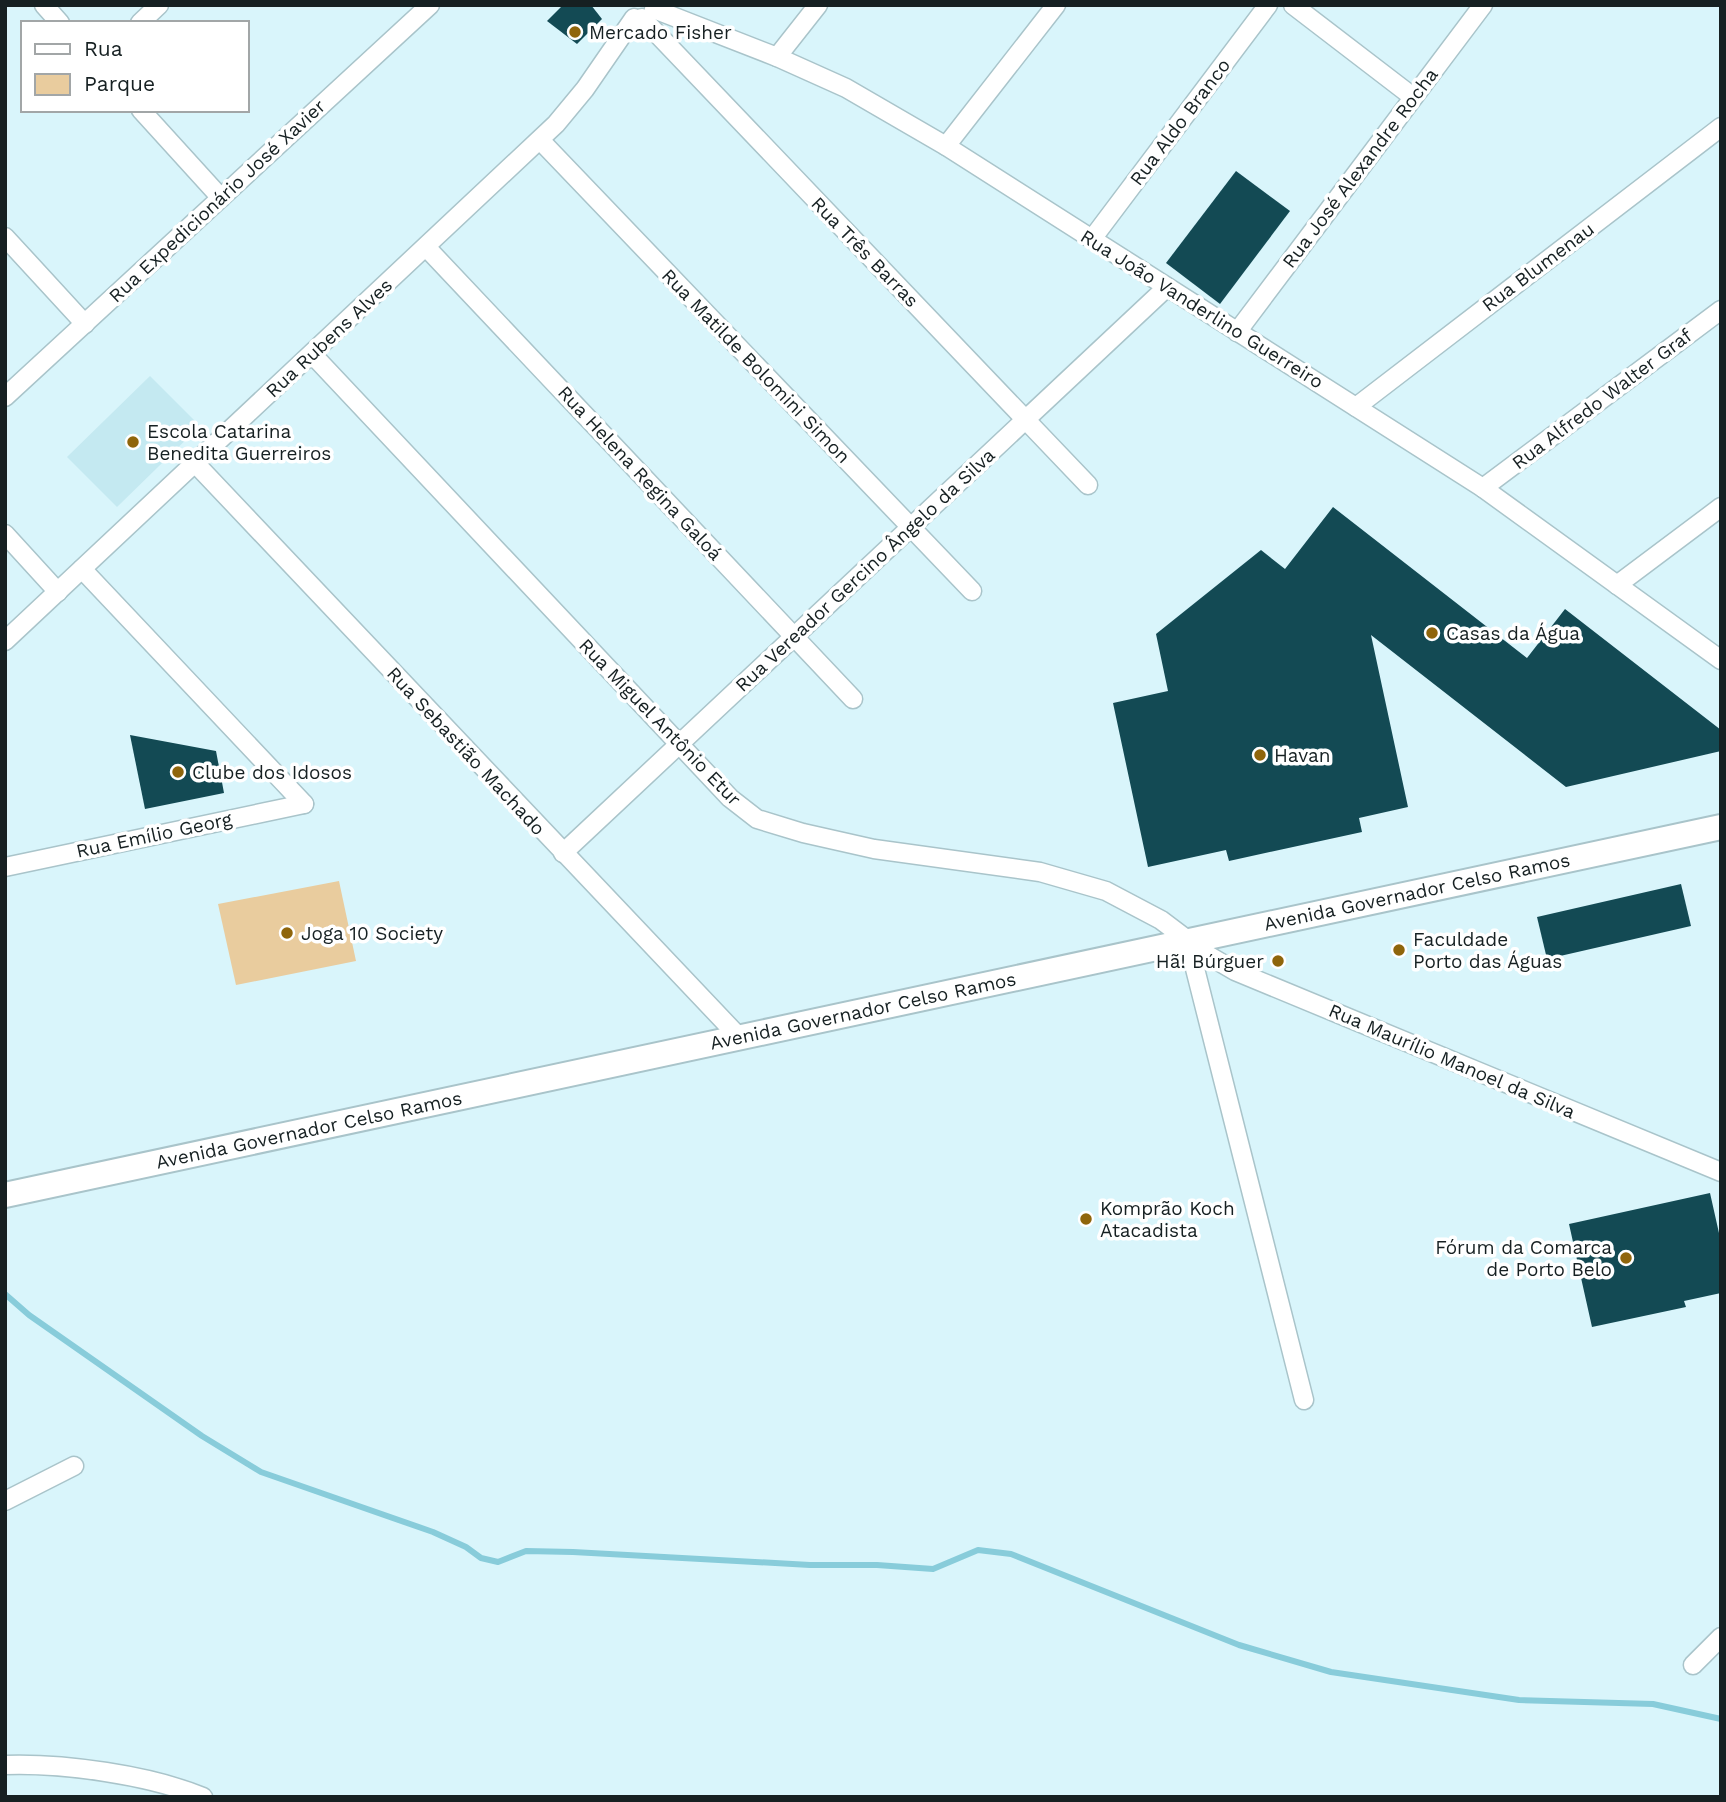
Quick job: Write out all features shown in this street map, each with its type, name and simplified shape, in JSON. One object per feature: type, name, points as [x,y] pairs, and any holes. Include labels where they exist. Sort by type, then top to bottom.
[{"type":"main road","name":"Avenida Governador Celso Ramos","points":[[5,1195],[1721,827]]},
{"type":"street","points":[[44,5],[58,21]]},
{"type":"street","points":[[142,21],[159,5]]},
{"type":"street","name":"Rua Expedicionário José Xavier","points":[[5,397],[430,5]]},
{"type":"street","points":[[777,57],[818,5]]},
{"type":"street","points":[[946,146],[1056,5]]},
{"type":"street","name":"Rua Aldo Branco","points":[[1092,239],[1268,5]]},
{"type":"street","points":[[1293,5],[1413,97]]},
{"type":"street","name":"Rua José Alexandre Rocha","points":[[1237,332],[1483,5]]},
{"type":"street","name":"Rua João Vanderlino Guerreiro","points":[[641,11],[777,57],[846,88],[946,146],[1483,488],[1721,660]]},
{"type":"street","name":"Rua Rubens Alves","points":[[5,641],[540,140],[570,109],[641,11]]},
{"type":"street","name":"Rua Três Barras","points":[[641,11],[1088,485]]},
{"type":"street","points":[[143,112],[221,198]]},
{"type":"street","name":"Rua Blumenau","points":[[1356,407],[1721,127]]},
{"type":"street","name":"Rua Matilde Bolomini Simon","points":[[540,140],[972,591]]},
{"type":"street","points":[[5,237],[85,324]]},
{"type":"street","name":"Rua Helena Regina Galoá","points":[[426,247],[853,699]]},
{"type":"street","name":"Rua Vereador Gercino Ângelo da Silva","points":[[563,853],[1167,287]]},
{"type":"street","name":"Rua Alfredo Walter Graf","points":[[1483,488],[1721,310]]},
{"type":"street","name":"Rua Miguel Antônio Etur","points":[[312,354],[742,809],[776,826],[874,849],[1006,866],[1074,880],[1137,905],[1188,941]]},
{"type":"street","name":"Rua Sebastião Machado","points":[[195,463],[739,1037]]},
{"type":"street","points":[[1617,585],[1721,507]]},
{"type":"street","points":[[5,534],[58,592]]},
{"type":"street","name":"Rua Emílio Georg","points":[[5,867],[304,804],[82,569]]},
{"type":"street","points":[[1188,941],[1304,1400]]},
{"type":"street","name":"Rua Maurílio Manoel da Silva","points":[[1188,941],[1235,971],[1721,1172]]},
{"type":"street","points":[[5,1501],[74,1466]]},
{"type":"street","points":[[1693,1665],[1721,1637]]},
{"type":"street","points":[[5,1765],[73,1768],[125,1776],[163,1784],[203,1797]]},
{"type":"shaded area","name":"Escola Catarina Benedita Guerreiros","points":[[150,376],[200,426],[117,507],[67,457]]},
{"type":"green space","name":"Joga 10 Society","points":[[339,881],[356,961],[236,985],[218,904]]},
{"type":"building","name":"Mercado Fisher","points":[[563,5],[591,5],[602,19],[577,44],[547,21]]},
{"type":"building","points":[[1236,171],[1290,211],[1220,304],[1166,263]]},
{"type":"building","points":[[1333,507],[1527,658],[1565,609],[1721,730],[1721,751],[1566,787],[1371,635],[1408,807],[1359,818],[1362,832],[1229,861],[1226,850],[1148,867],[1113,703],[1168,691],[1156,634],[1261,550],[1285,569]]},
{"type":"building","name":"Clube dos Idosos","points":[[130,735],[216,751],[224,793],[145,809]]},
{"type":"building","points":[[1681,884],[1691,926],[1547,959],[1537,917]]},
{"type":"building","name":"Fórum da Comarca de Porto Belo","points":[[1710,1193],[1721,1242],[1721,1293],[1684,1301],[1686,1307],[1592,1327],[1569,1224]]},
{"type":"waterway","points":[[5,1294],[29,1315],[202,1436],[261,1472],[433,1532],[466,1547],[481,1558],[498,1562],[526,1551],[573,1552],[933,1569],[978,1550],[1011,1554],[1239,1645],[1331,1672],[1519,1700],[1653,1704],[1721,1719]]},
{"type":"place","name":"Mercado Fisher","points":[[575,32]]},
{"type":"place","name":"Escola Catarina Benedita Guerreiros","points":[[133,442]]},
{"type":"place","name":"Casas da Água","points":[[1432,633]]},
{"type":"place","name":"Havan","points":[[1260,755]]},
{"type":"place","name":"Clube dos Idosos","points":[[178,772]]},
{"type":"place","name":"Joga 10 Society","points":[[287,933]]},
{"type":"place","name":"Faculdade Porto das Águas","points":[[1399,950]]},
{"type":"place","name":"Hã! Búrguer","points":[[1278,961]]},
{"type":"place","name":"Komprão Koch Atacadista","points":[[1086,1219]]},
{"type":"place","name":"Fórum da Comarca de Porto Belo","points":[[1626,1258]]}]
